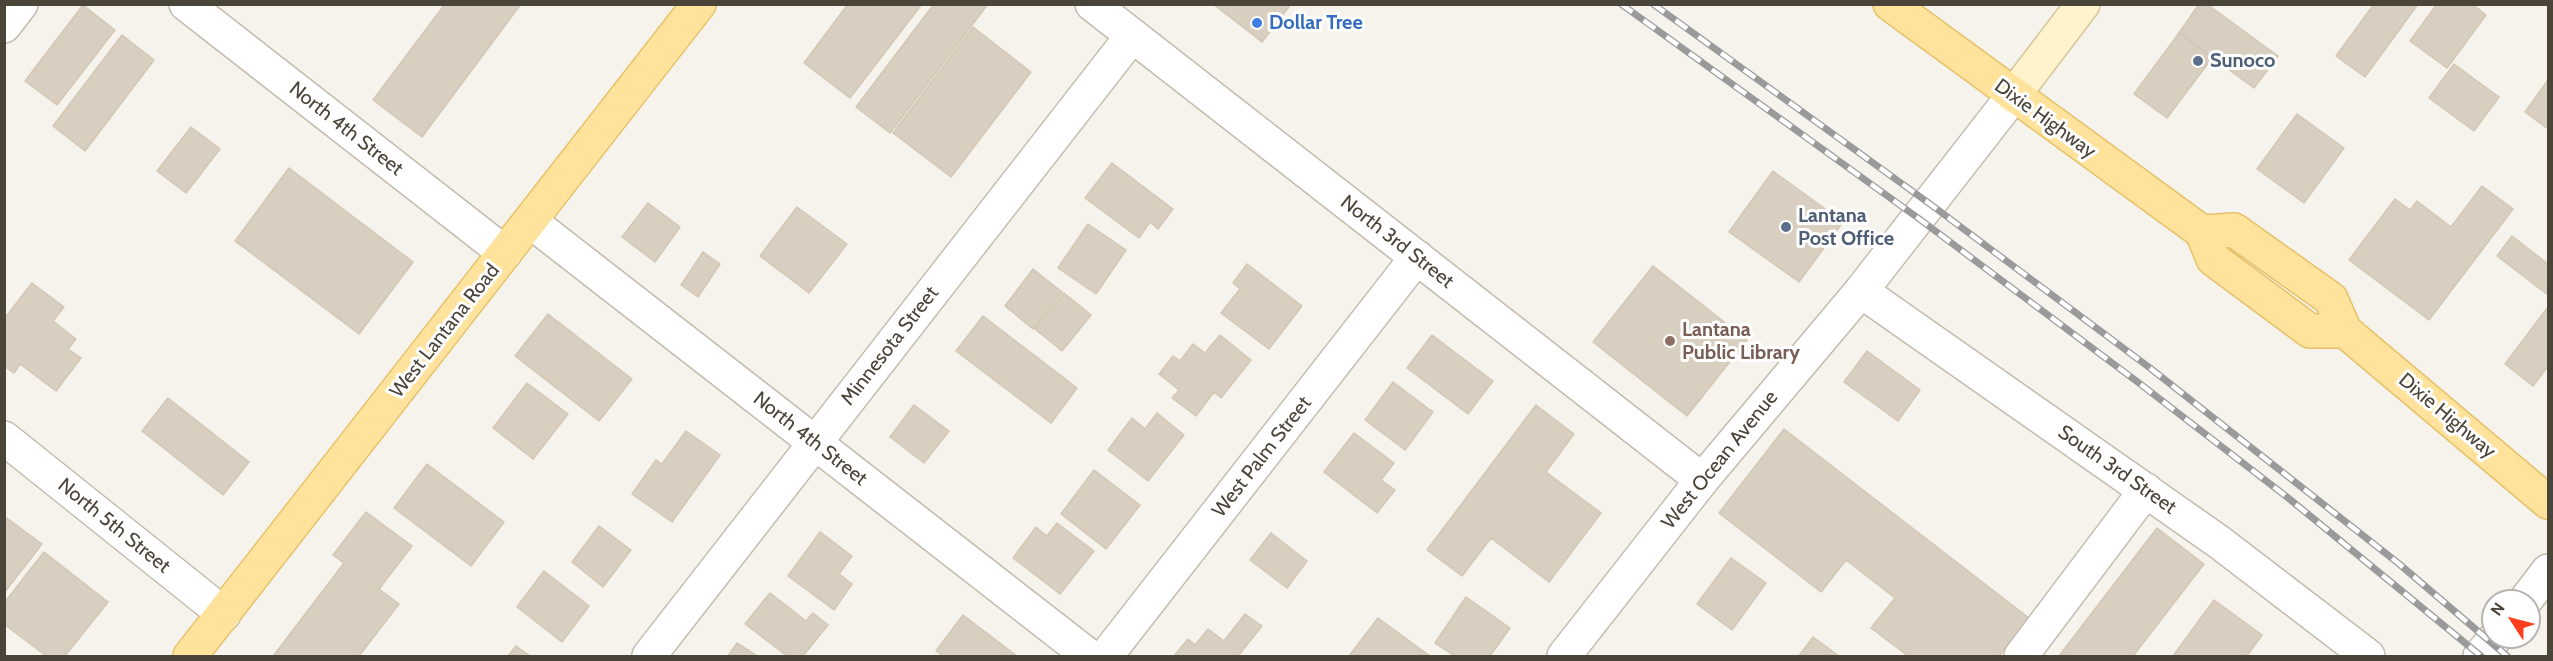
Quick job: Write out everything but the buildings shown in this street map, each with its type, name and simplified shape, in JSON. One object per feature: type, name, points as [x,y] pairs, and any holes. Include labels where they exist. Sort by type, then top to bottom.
[{"type":"main road","name":"West Lantana Road","points":[[190,657],[699,4]]},
{"type":"main road","name":"Dixie Highway","points":[[1890,4],[2202,232],[2213,259],[2310,331],[2345,331],[2548,502]]},
{"type":"main road","points":[[2013,96],[2083,4]]},
{"type":"street","points":[[4,26],[21,4]]},
{"type":"street","name":"North 4th Street","points":[[186,4],[506,253]]},
{"type":"street","name":"North 3rd Street","points":[[1092,4],[1702,480]]},
{"type":"street","name":"Minnesota Street","points":[[649,657],[1132,36]]},
{"type":"street","name":"West Ocean Avenue","points":[[1564,657],[1702,480],[1861,291],[2013,96]]},
{"type":"street","name":"North 4th Street","points":[[530,221],[1089,657]]},
{"type":"street","name":"West Palm Street","points":[[1106,657],[1417,257]]},
{"type":"street","name":"South 3rd Street","points":[[1861,291],[2219,542],[2368,657]]},
{"type":"street","name":"North 5th Street","points":[[4,438],[224,614]]},
{"type":"street","points":[[2021,657],[2146,490]]},
{"type":"street","points":[[2534,589],[2548,571]]},
{"type":"railway","points":[[1621,4],[1918,218],[2139,383],[2287,497],[2481,656]]},
{"type":"railway","points":[[1653,4],[1930,204],[2150,368],[2398,563],[2507,656]]},
{"type":"place","name":"Dollar Tree","points":[[1257,23]]},
{"type":"place","name":"Sunoco","points":[[2198,61]]},
{"type":"place","name":"Lantana Post Office","points":[[1786,227]]},
{"type":"place","name":"Lantana Public Library","points":[[1670,341]]}]
